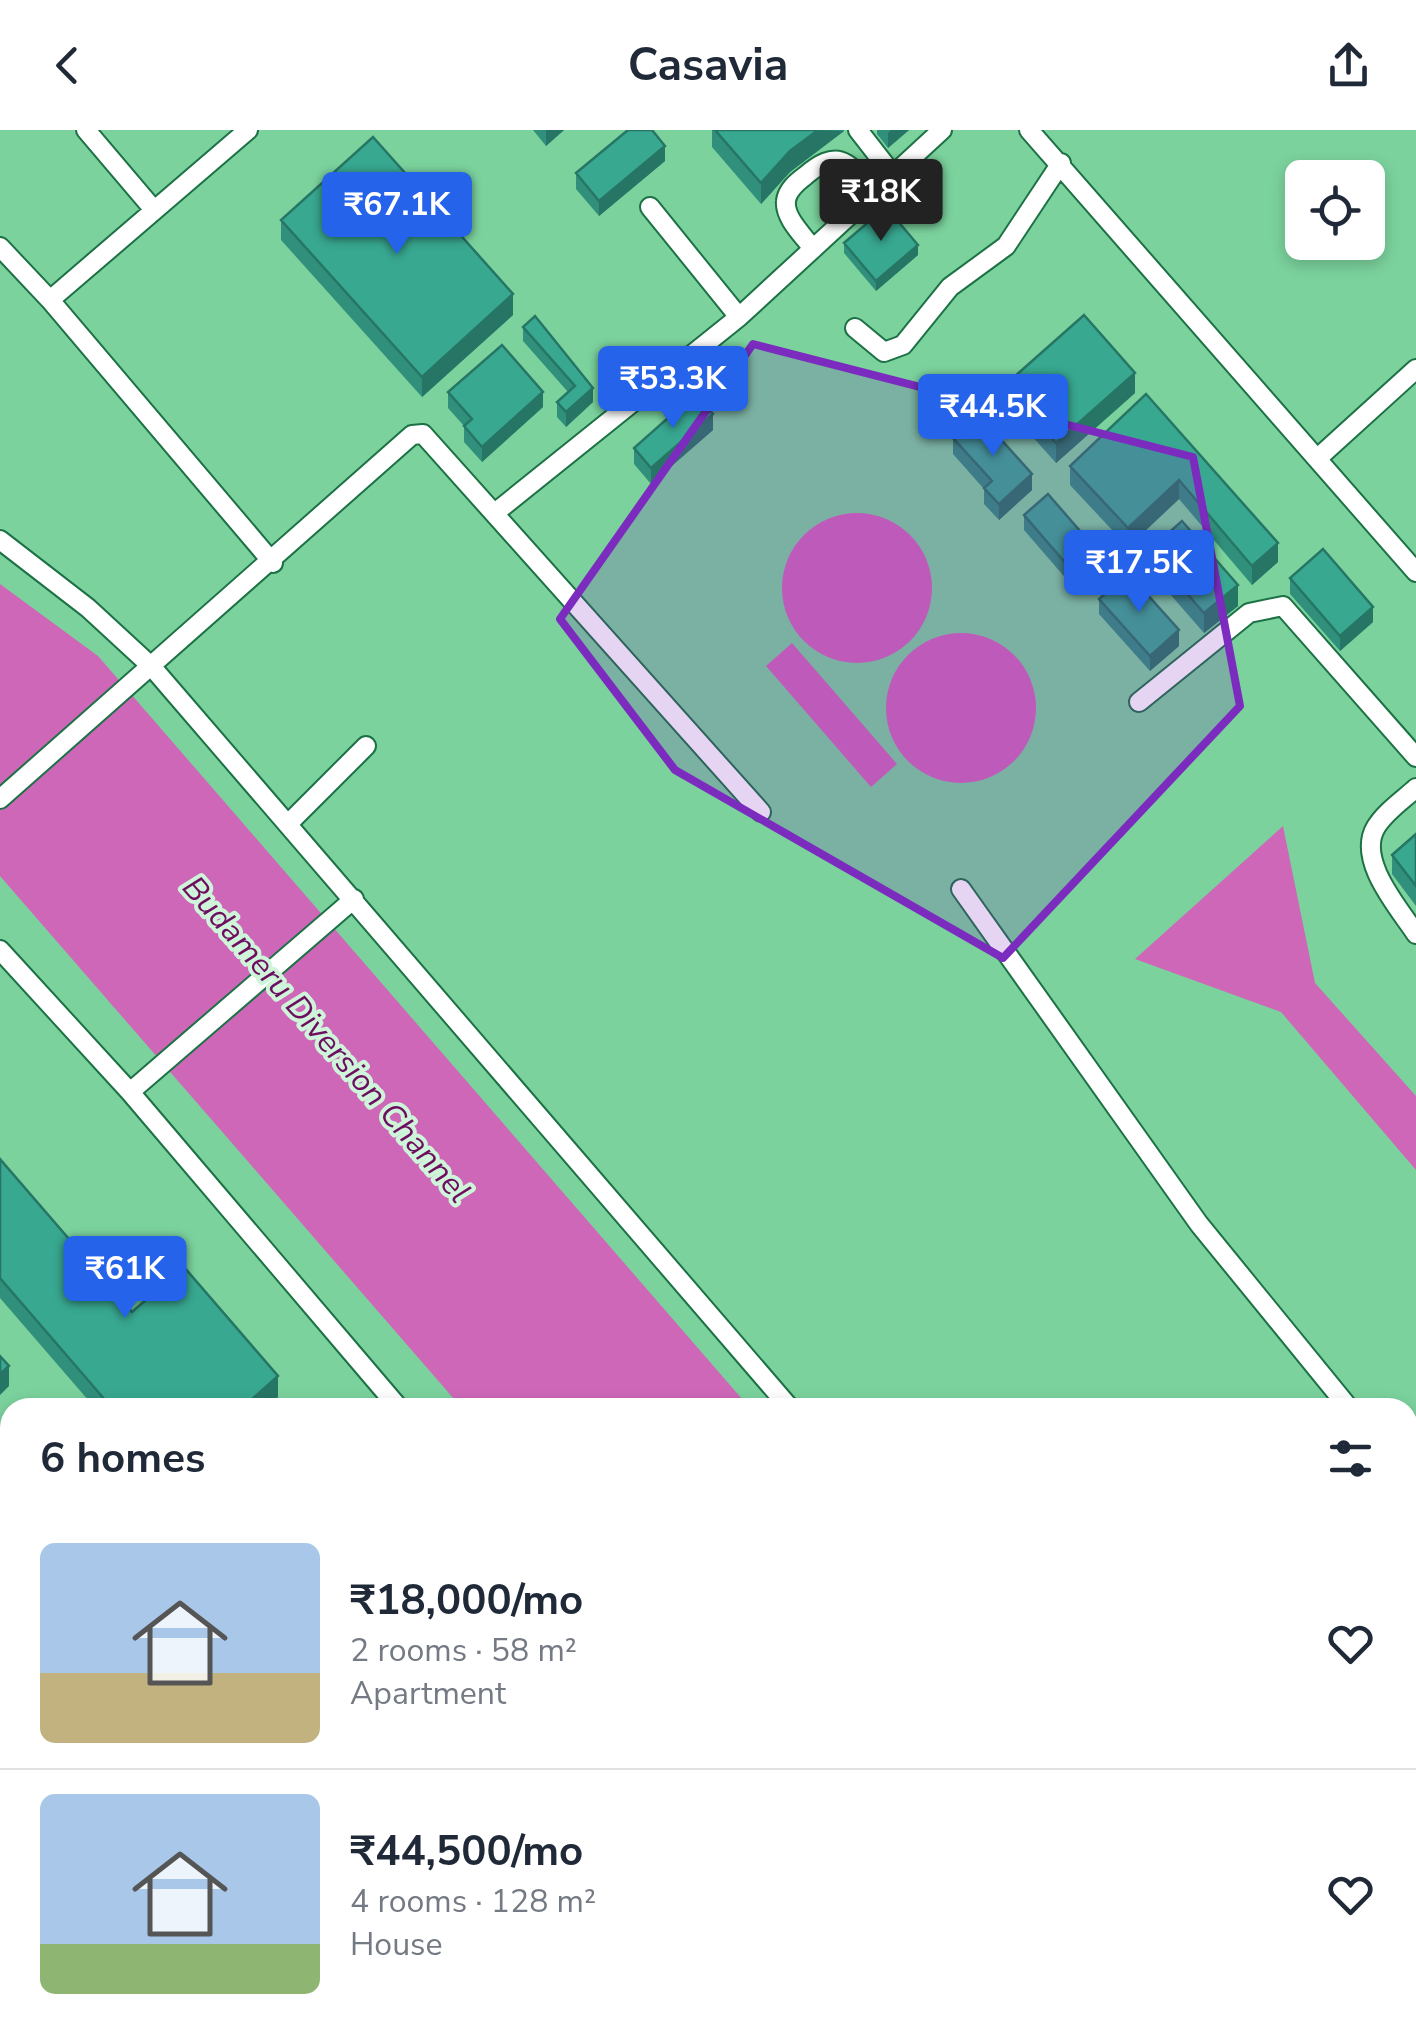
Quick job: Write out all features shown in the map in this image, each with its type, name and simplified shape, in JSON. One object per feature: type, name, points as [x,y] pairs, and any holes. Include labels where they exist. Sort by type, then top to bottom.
[{"type":"lane","points":[[86,130],[154,210]]},
{"type":"lane","points":[[50,300],[248,130]]},
{"type":"lane","points":[[858,130],[893,175]]},
{"type":"lane","points":[[496,512],[739,317],[942,130]]},
{"type":"lane","points":[[1029,130],[1416,572]]},
{"type":"lane","points":[[813,249],[789,216],[786,200],[792,187],[822,161],[838,160],[848,164],[874,193]]},
{"type":"lane","points":[[855,328],[884,352],[903,344],[950,287],[1006,246],[1060,163]]},
{"type":"lane","points":[[650,207],[739,317]]},
{"type":"lane","points":[[0,248],[50,300],[272,563]]},
{"type":"lane","points":[[1318,457],[1416,369]]},
{"type":"lane","points":[[0,800],[412,435],[432,439],[761,812]]},
{"type":"lane","points":[[0,540],[88,608],[152,667],[288,824],[348,904],[781,1398]]},
{"type":"lane","points":[[1138,702],[1248,613],[1283,606],[1416,758]]},
{"type":"lane","points":[[288,824],[366,746]]},
{"type":"lane","points":[[1416,788],[1376,827],[1373,851],[1381,878],[1416,934]]},
{"type":"lane","points":[[960,889],[1199,1224],[1340,1398]]},
{"type":"lane","points":[[130,1092],[348,904]]},
{"type":"lane","points":[[0,950],[130,1092],[390,1398]]},
{"type":"highlighted area","points":[[753,344],[1193,457],[1240,706],[1003,958],[675,770],[560,619]]},
{"type":"shaded area","points":[[0,130],[1416,130],[1416,1398],[0,1398]]},
{"type":"water","points":[[857,513],[886,519],[910,535],[926,559],[932,588],[926,617],[910,641],[886,657],[857,663],[828,657],[804,641],[788,617],[782,588],[788,559],[804,535],[828,519]]},
{"type":"water","name":"Budameru Diversion Channel","points":[[0,584],[98,656],[741,1398],[453,1398],[0,876]]},
{"type":"water","points":[[961,633],[990,639],[1014,655],[1030,679],[1036,708],[1030,737],[1014,761],[990,777],[961,783],[932,777],[908,761],[892,737],[886,708],[892,679],[908,655],[932,639]]},
{"type":"water","points":[[792,643],[897,764],[871,787],[766,666]]},
{"type":"water","points":[[1283,826],[1315,983],[1416,1096],[1416,1170],[1281,1012],[1135,959]]},
{"type":"building","points":[[628,130],[652,130],[665,146],[599,201],[576,173]]},
{"type":"building","points":[[715,130],[818,130],[790,151],[761,183]]},
{"type":"building","points":[[373,137],[513,294],[422,377],[281,220]]},
{"type":"building","points":[[886,207],[918,245],[876,281],[844,243]]},
{"type":"building","points":[[1084,315],[1135,373],[1056,443],[1005,385]]},
{"type":"building","points":[[535,316],[593,388],[566,412],[557,402],[575,386],[523,327]]},
{"type":"building","points":[[502,345],[543,392],[482,447],[464,426],[472,419],[448,392]]},
{"type":"building","points":[[695,394],[713,414],[651,468],[634,448]]},
{"type":"building","points":[[1146,394],[1278,543],[1252,566],[1179,480],[1128,528],[1070,466]]},
{"type":"building","points":[[979,415],[1032,474],[999,504],[984,488],[992,481],[953,438]]},
{"type":"building","points":[[1048,494],[1099,553],[1075,574],[1024,515]]},
{"type":"building","points":[[1182,521],[1238,585],[1204,613],[1149,550]]},
{"type":"building","points":[[1323,549],[1373,607],[1340,636],[1290,578]]},
{"type":"building","points":[[1128,573],[1179,630],[1150,656],[1099,599]]},
{"type":"building","points":[[1416,834],[1416,886],[1392,855]]},
{"type":"building","points":[[0,1159],[132,1312],[184,1267],[278,1376],[253,1398],[103,1398],[0,1278]]},
{"type":"building","points":[[0,1356],[9,1366],[0,1374]]}]
